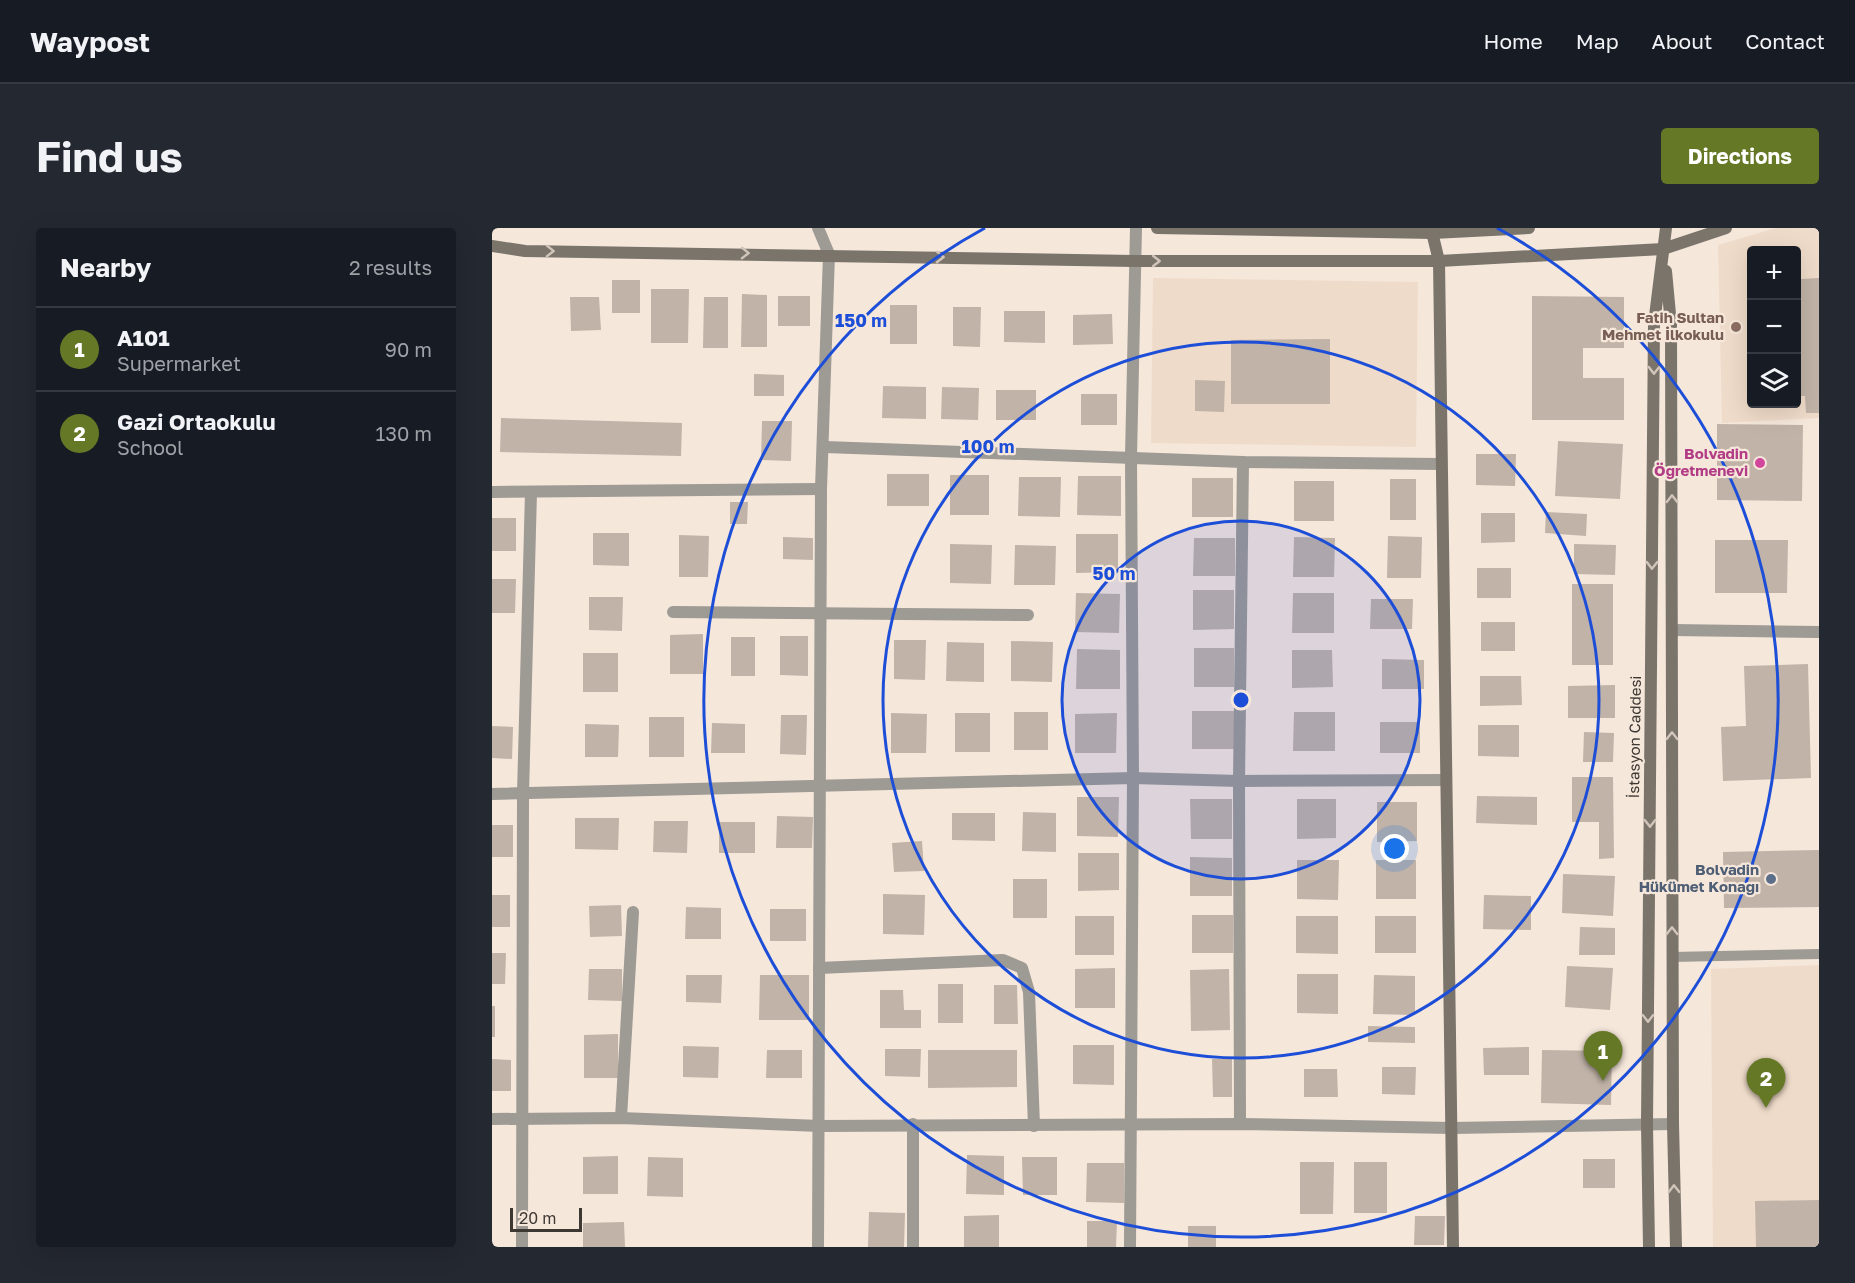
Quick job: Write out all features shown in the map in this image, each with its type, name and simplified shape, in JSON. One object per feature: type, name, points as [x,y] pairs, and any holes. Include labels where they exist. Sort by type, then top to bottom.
[{"type":"main road","points":[[1157,228],[1432,230],[1529,228]]},
{"type":"main road","name":"İstasyon Caddesi","points":[[1649,1247],[1647,1124],[1654,324],[1666,228]]},
{"type":"main road","points":[[492,246],[525,251],[829,254],[1134,261],[1439,261],[1663,249],[1726,228]]},
{"type":"main road","points":[[1432,230],[1439,261],[1453,1247]]},
{"type":"main road","points":[[1663,249],[1671,325],[1672,957],[1676,1247]]},
{"type":"street","points":[[818,228],[829,254],[825,447],[821,489],[818,1247]]},
{"type":"street","points":[[1130,1247],[1133,778],[1131,457],[1136,228]]},
{"type":"street","points":[[825,447],[1243,462],[1441,464]]},
{"type":"street","points":[[1240,1124],[1239,781],[1243,462]]},
{"type":"street","points":[[492,492],[821,489]]},
{"type":"street","points":[[522,1247],[523,794],[531,492]]},
{"type":"street","points":[[673,612],[1028,615]]},
{"type":"street","points":[[1672,630],[1819,632]]},
{"type":"street","points":[[492,794],[1133,778],[1239,781],[1446,780]]},
{"type":"street","points":[[621,1118],[633,912]]},
{"type":"street","points":[[819,968],[1003,960],[1022,968],[1029,992],[1034,1125]]},
{"type":"street","points":[[492,1119],[621,1118],[820,1126],[1240,1124],[1452,1128],[1673,1124]]},
{"type":"street","points":[[913,1124],[913,1247]]},
{"type":"lane","points":[[1672,957],[1819,954]]},
{"type":"shaded area","name":"Fatih Sultan Mehmet İlkokulu","points":[[1776,228],[1819,228],[1819,418],[1722,423],[1718,245]]},
{"type":"shaded area","points":[[1153,278],[1418,282],[1416,447],[1151,443]]},
{"type":"shaded area","points":[[1819,965],[1819,1247],[1713,1247],[1711,969]]},
{"type":"building","points":[[1819,278],[1819,413],[1806,413],[1805,396],[1801,396],[1801,279]]},
{"type":"building","points":[[612,280],[640,280],[640,313],[612,313]]},
{"type":"building","points":[[651,289],[689,289],[688,343],[651,343]]},
{"type":"building","points":[[742,294],[767,295],[767,347],[741,347]]},
{"type":"building","points":[[778,296],[810,296],[810,326],[778,326]]},
{"type":"building","points":[[1532,296],[1624,297],[1624,348],[1583,348],[1583,378],[1624,378],[1624,420],[1532,420]]},
{"type":"building","points":[[570,297],[599,297],[601,330],[571,331]]},
{"type":"building","points":[[704,297],[728,297],[728,348],[703,348]]},
{"type":"building","points":[[890,305],[917,305],[917,344],[890,344]]},
{"type":"building","points":[[953,307],[981,307],[980,347],[953,346]]},
{"type":"building","points":[[1004,311],[1045,311],[1045,343],[1004,342]]},
{"type":"building","points":[[1112,314],[1113,344],[1073,345],[1073,315]]},
{"type":"building","points":[[1330,339],[1330,404],[1231,404],[1231,340]]},
{"type":"building","points":[[754,374],[784,375],[784,396],[754,396]]},
{"type":"building","points":[[1195,380],[1225,381],[1224,412],[1195,411]]},
{"type":"building","points":[[883,386],[926,387],[926,419],[882,418]]},
{"type":"building","points":[[942,387],[979,388],[978,420],[941,419]]},
{"type":"building","points":[[996,390],[1036,390],[1036,420],[996,420]]},
{"type":"building","points":[[1081,394],[1117,394],[1117,425],[1081,425]]},
{"type":"building","points":[[501,418],[682,423],[681,456],[500,452]]},
{"type":"building","points":[[762,421],[792,421],[791,461],[761,460]]},
{"type":"building","name":"Bolvadin Öğretmenevi","points":[[1717,424],[1803,425],[1802,501],[1717,500]]},
{"type":"building","points":[[1558,441],[1623,444],[1620,499],[1555,496]]},
{"type":"building","points":[[1476,454],[1516,454],[1515,486],[1476,485]]},
{"type":"building","points":[[887,474],[929,474],[929,506],[887,506]]},
{"type":"building","points":[[950,475],[989,475],[989,515],[950,515]]},
{"type":"building","points":[[1078,476],[1121,476],[1121,516],[1077,515]]},
{"type":"building","points":[[1019,477],[1061,477],[1060,517],[1018,516]]},
{"type":"building","points":[[1192,478],[1233,478],[1233,517],[1192,517]]},
{"type":"building","points":[[1390,479],[1416,479],[1416,520],[1390,520]]},
{"type":"building","points":[[1294,481],[1334,481],[1334,521],[1294,521]]},
{"type":"building","points":[[730,502],[748,502],[747,524],[730,524]]},
{"type":"building","points":[[1546,512],[1587,514],[1586,536],[1545,533]]},
{"type":"building","points":[[1481,513],[1515,513],[1515,542],[1481,543]]},
{"type":"building","points":[[492,518],[516,518],[516,551],[492,551]]},
{"type":"building","points":[[593,533],[629,533],[629,566],[593,565]]},
{"type":"building","points":[[1076,534],[1118,534],[1118,572],[1076,573]]},
{"type":"building","points":[[679,535],[709,536],[708,577],[679,577]]},
{"type":"building","points":[[1388,536],[1422,537],[1421,578],[1387,578]]},
{"type":"building","points":[[783,537],[813,538],[813,560],[783,559]]},
{"type":"building","points":[[1294,537],[1335,538],[1334,577],[1293,577]]},
{"type":"building","points":[[1194,538],[1235,538],[1235,576],[1193,576]]},
{"type":"building","points":[[1715,540],[1788,540],[1787,593],[1715,593]]},
{"type":"building","points":[[950,544],[992,545],[991,584],[950,583]]},
{"type":"building","points":[[1574,544],[1616,545],[1615,575],[1574,574]]},
{"type":"building","points":[[1015,545],[1056,546],[1055,585],[1014,585]]},
{"type":"building","points":[[1477,568],[1511,568],[1511,598],[1477,598]]},
{"type":"building","points":[[492,579],[516,579],[515,613],[492,613]]},
{"type":"building","points":[[1572,584],[1613,584],[1613,665],[1572,665]]},
{"type":"building","points":[[1193,590],[1234,590],[1234,629],[1193,630]]},
{"type":"building","points":[[1076,593],[1120,594],[1119,633],[1075,632]]},
{"type":"building","points":[[1293,593],[1334,593],[1334,633],[1292,633]]},
{"type":"building","points":[[589,597],[623,597],[622,631],[589,630]]},
{"type":"building","points":[[1371,599],[1413,599],[1412,629],[1370,629]]},
{"type":"building","points":[[1481,622],[1515,622],[1515,651],[1481,651]]},
{"type":"building","points":[[703,634],[703,674],[670,674],[670,635]]},
{"type":"building","points":[[780,636],[808,636],[808,676],[780,675]]},
{"type":"building","points":[[731,637],[755,637],[755,676],[731,676]]},
{"type":"building","points":[[894,640],[926,640],[925,680],[894,679]]},
{"type":"building","points":[[1011,641],[1053,642],[1052,682],[1011,681]]},
{"type":"building","points":[[947,642],[984,643],[984,682],[946,681]]},
{"type":"building","points":[[1194,648],[1234,648],[1234,687],[1194,687]]},
{"type":"building","points":[[1077,649],[1120,650],[1120,689],[1076,689]]},
{"type":"building","points":[[1292,650],[1332,650],[1333,687],[1292,688]]},
{"type":"building","points":[[583,653],[618,653],[618,692],[583,692]]},
{"type":"building","points":[[1382,659],[1424,660],[1424,689],[1382,689]]},
{"type":"building","points":[[1808,664],[1811,778],[1723,781],[1721,727],[1746,726],[1744,666]]},
{"type":"building","points":[[1480,676],[1521,676],[1522,705],[1480,706]]},
{"type":"building","points":[[1615,685],[1615,718],[1568,718],[1568,686]]},
{"type":"building","points":[[1192,711],[1234,711],[1234,749],[1192,749]]},
{"type":"building","points":[[1014,712],[1048,712],[1048,750],[1014,750]]},
{"type":"building","points":[[1294,712],[1335,712],[1335,751],[1293,751]]},
{"type":"building","points":[[891,713],[927,714],[926,753],[891,753]]},
{"type":"building","points":[[955,713],[990,713],[990,752],[955,752]]},
{"type":"building","points":[[1117,713],[1116,753],[1075,753],[1075,714]]},
{"type":"building","points":[[781,715],[807,715],[806,755],[780,754]]},
{"type":"building","points":[[649,717],[684,717],[684,757],[649,757]]},
{"type":"building","points":[[1380,722],[1420,722],[1420,753],[1380,753]]},
{"type":"building","points":[[712,723],[745,724],[745,753],[711,753]]},
{"type":"building","points":[[585,724],[619,725],[618,757],[585,757]]},
{"type":"building","points":[[1478,725],[1519,725],[1519,757],[1478,756]]},
{"type":"building","points":[[492,726],[513,727],[512,759],[492,758]]},
{"type":"building","points":[[1584,732],[1614,733],[1613,762],[1583,762]]},
{"type":"building","points":[[1572,777],[1613,777],[1614,858],[1599,859],[1599,822],[1572,822]]},
{"type":"building","points":[[1477,796],[1537,797],[1537,825],[1476,823]]},
{"type":"building","points":[[1077,797],[1119,797],[1118,837],[1077,836]]},
{"type":"building","points":[[1190,799],[1232,799],[1232,839],[1191,839]]},
{"type":"building","points":[[1297,799],[1336,799],[1336,838],[1297,839]]},
{"type":"building","points":[[1377,802],[1417,802],[1417,841],[1377,842]]},
{"type":"building","points":[[1023,812],[1056,813],[1056,852],[1022,851]]},
{"type":"building","points":[[952,813],[995,813],[995,841],[952,840]]},
{"type":"building","points":[[777,816],[813,817],[812,848],[776,848]]},
{"type":"building","points":[[575,818],[619,818],[618,850],[575,849]]},
{"type":"building","points":[[654,821],[688,821],[687,853],[653,852]]},
{"type":"building","points":[[719,822],[755,822],[755,853],[719,853]]},
{"type":"building","points":[[492,825],[513,825],[513,857],[492,857]]},
{"type":"building","points":[[922,841],[924,871],[894,872],[892,843]]},
{"type":"building","name":"Bolvadin Hükümet Konağı","points":[[1819,850],[1819,907],[1724,908],[1723,852]]},
{"type":"building","points":[[1078,853],[1119,853],[1119,890],[1078,891]]},
{"type":"building","points":[[1190,857],[1232,858],[1232,896],[1190,896]]},
{"type":"building","points":[[1297,860],[1339,860],[1338,900],[1297,899]]},
{"type":"building","points":[[1376,860],[1416,860],[1416,899],[1376,899]]},
{"type":"building","points":[[1563,874],[1615,876],[1613,916],[1562,913]]},
{"type":"building","points":[[1013,879],[1047,879],[1047,918],[1013,918]]},
{"type":"building","points":[[883,894],[925,895],[924,935],[883,934]]},
{"type":"building","points":[[492,895],[510,895],[510,927],[492,927]]},
{"type":"building","points":[[1484,895],[1531,896],[1531,930],[1483,929]]},
{"type":"building","points":[[621,905],[622,936],[590,937],[589,906]]},
{"type":"building","points":[[686,907],[721,908],[721,939],[685,939]]},
{"type":"building","points":[[770,909],[806,909],[806,941],[770,941]]},
{"type":"building","points":[[1192,915],[1233,915],[1233,953],[1192,953]]},
{"type":"building","points":[[1075,916],[1114,916],[1114,955],[1075,955]]},
{"type":"building","points":[[1296,916],[1338,916],[1338,954],[1296,953]]},
{"type":"building","points":[[1375,916],[1416,916],[1416,953],[1375,953]]},
{"type":"building","points":[[1580,927],[1615,928],[1615,955],[1579,955]]},
{"type":"building","points":[[492,953],[506,953],[505,984],[492,984]]},
{"type":"building","points":[[1567,966],[1613,968],[1610,1010],[1565,1007]]},
{"type":"building","points":[[1115,968],[1115,1008],[1075,1008],[1075,969]]},
{"type":"building","points":[[589,969],[622,969],[622,1001],[588,1000]]},
{"type":"building","points":[[1229,969],[1230,1030],[1191,1031],[1190,970]]},
{"type":"building","points":[[1297,974],[1338,974],[1338,1014],[1297,1013]]},
{"type":"building","points":[[686,975],[722,975],[721,1003],[686,1002]]},
{"type":"building","points":[[760,975],[809,975],[809,1020],[759,1020]]},
{"type":"building","points":[[1374,975],[1415,976],[1415,1015],[1373,1014]]},
{"type":"building","points":[[938,984],[963,984],[963,1023],[938,1023]]},
{"type":"building","points":[[994,985],[1017,985],[1018,1024],[994,1024]]},
{"type":"building","points":[[880,990],[903,990],[904,1010],[921,1010],[921,1028],[880,1028]]},
{"type":"building","points":[[492,1006],[495,1006],[495,1037],[492,1037]]},
{"type":"building","points":[[1368,1026],[1415,1027],[1415,1043],[1368,1042]]},
{"type":"building","points":[[618,1034],[618,1078],[584,1078],[584,1035]]},
{"type":"building","points":[[1073,1045],[1114,1045],[1114,1085],[1073,1084]]},
{"type":"building","points":[[683,1046],[719,1047],[718,1078],[683,1077]]},
{"type":"building","points":[[1529,1047],[1529,1075],[1484,1075],[1483,1048]]},
{"type":"building","points":[[885,1049],[921,1049],[920,1077],[885,1076]]},
{"type":"building","points":[[767,1050],[802,1050],[802,1078],[766,1078]]},
{"type":"building","points":[[928,1050],[1017,1050],[1017,1087],[928,1088]]},
{"type":"building","points":[[1542,1050],[1612,1051],[1611,1105],[1541,1103]]},
{"type":"building","points":[[492,1059],[511,1060],[511,1091],[492,1091]]},
{"type":"building","points":[[1212,1059],[1232,1059],[1232,1097],[1213,1097]]},
{"type":"building","points":[[1382,1067],[1416,1067],[1415,1095],[1382,1094]]},
{"type":"building","points":[[1304,1069],[1337,1069],[1338,1097],[1304,1097]]},
{"type":"building","points":[[967,1155],[1004,1156],[1004,1195],[966,1194]]},
{"type":"building","points":[[618,1156],[618,1194],[583,1194],[583,1157]]},
{"type":"building","points":[[648,1157],[683,1158],[683,1197],[647,1196]]},
{"type":"building","points":[[1022,1157],[1057,1157],[1057,1195],[1023,1195]]},
{"type":"building","points":[[1583,1159],[1615,1159],[1615,1188],[1583,1188]]},
{"type":"building","points":[[1300,1162],[1334,1162],[1333,1214],[1300,1214]]},
{"type":"building","points":[[1354,1162],[1387,1162],[1387,1213],[1354,1213]]},
{"type":"building","points":[[1087,1163],[1124,1163],[1124,1203],[1086,1202]]},
{"type":"building","points":[[1819,1200],[1819,1247],[1756,1247],[1755,1201]]},
{"type":"building","points":[[869,1212],[905,1213],[904,1247],[868,1247]]},
{"type":"building","points":[[999,1215],[999,1247],[964,1247],[964,1216]]},
{"type":"building","points":[[1415,1216],[1445,1216],[1444,1245],[1414,1245]]},
{"type":"building","points":[[1087,1221],[1117,1221],[1116,1247],[1087,1247]]},
{"type":"building","points":[[624,1222],[625,1247],[583,1247],[583,1223]]},
{"type":"building","points":[[1188,1226],[1216,1226],[1216,1247],[1188,1247]]},
{"type":"place","name":"Fatih Sultan Mehmet İlkokulu","points":[[1736,327]]},
{"type":"place","name":"Bolvadin Öğretmenevi","points":[[1760,463]]},
{"type":"place","name":"Bolvadin Hükümet Konağı","points":[[1771,879]]},
{"type":"place","name":"A101","points":[[1603,1081]]},
{"type":"place","name":"Gazi Ortaokulu","points":[[1766,1108]]}]
